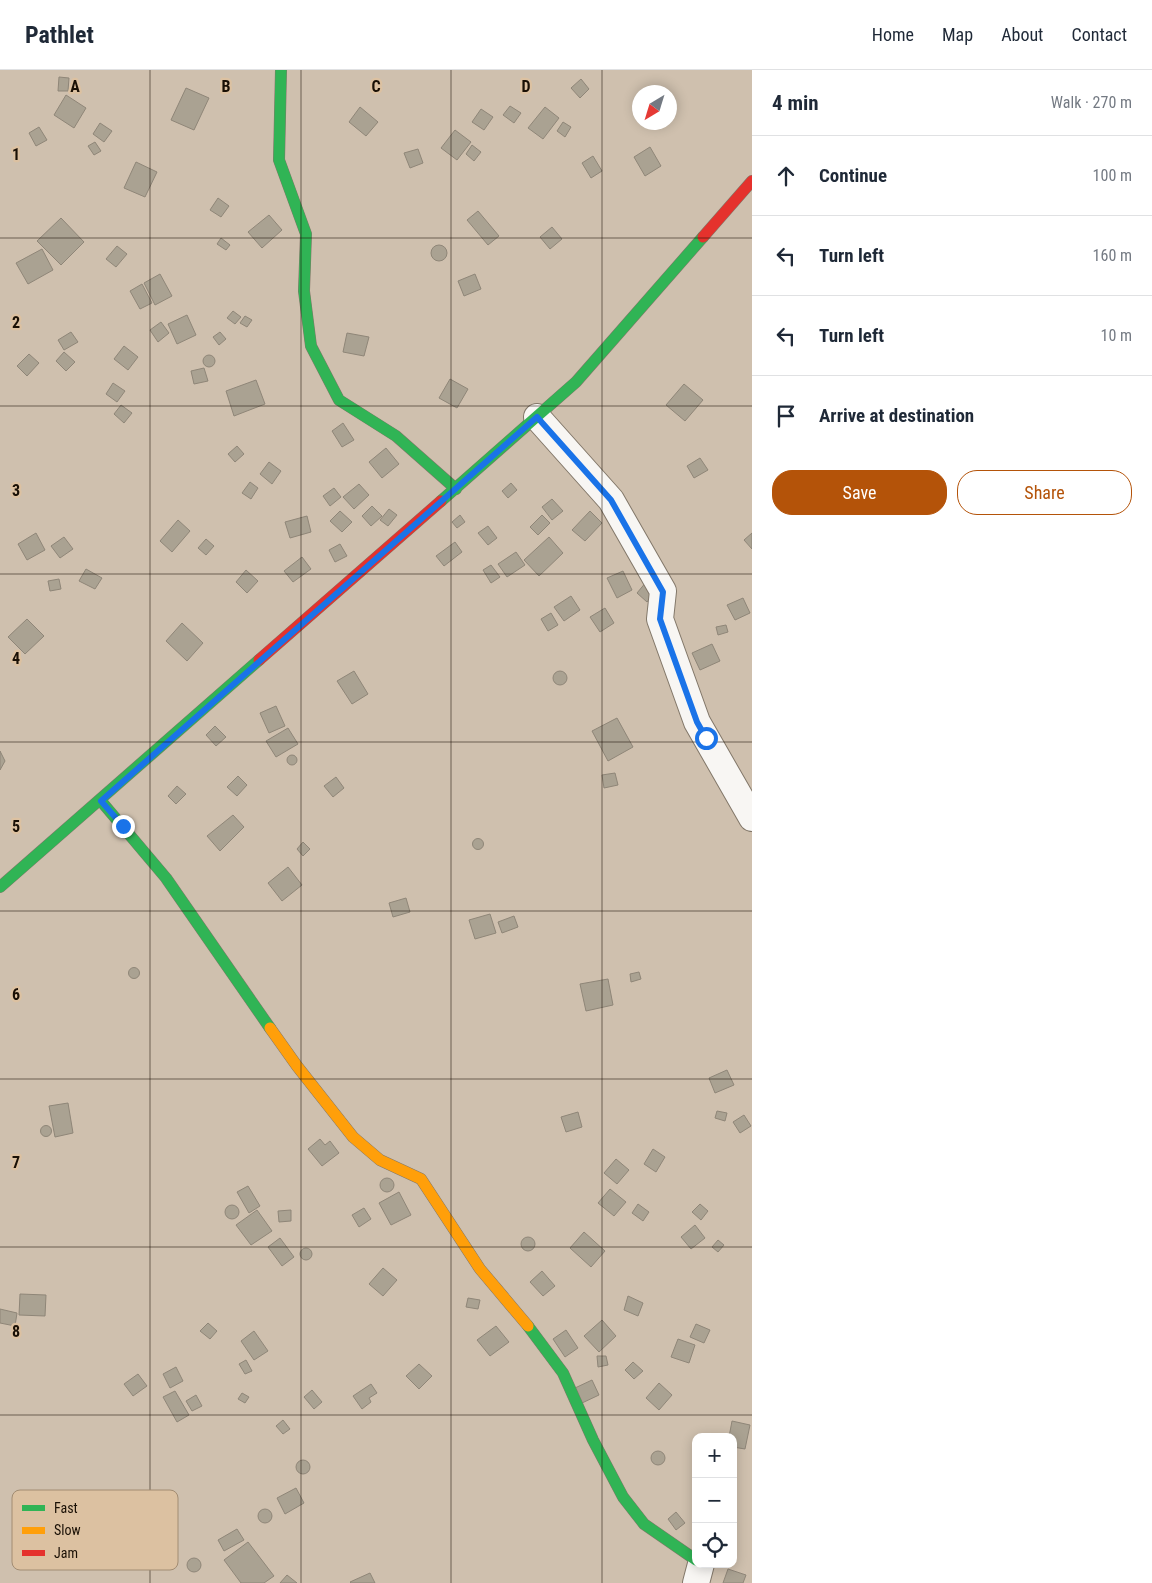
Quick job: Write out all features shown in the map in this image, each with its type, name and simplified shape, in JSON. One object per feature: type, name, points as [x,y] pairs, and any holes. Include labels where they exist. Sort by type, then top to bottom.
[{"type":"street","points":[[281,70],[279,160],[306,234],[304,291],[311,346],[339,400],[396,436],[456,489]]},
{"type":"street","points":[[0,887],[101,801],[576,382],[752,181]]},
{"type":"street","points":[[537,417],[611,500],[663,592],[660,619],[697,722],[752,818]]},
{"type":"street","points":[[101,801],[166,878],[297,1066],[353,1137],[380,1160],[421,1179],[480,1269],[506,1298],[563,1373],[592,1440],[623,1497],[644,1524],[692,1557]]},
{"type":"street","points":[[696,1583],[700,1568]]},
{"type":"building","points":[[59,77],[69,78],[68,91],[58,91]]},
{"type":"building","points":[[581,79],[589,89],[580,98],[571,88]]},
{"type":"building","points":[[186,88],[209,98],[194,130],[171,120]]},
{"type":"building","points":[[66,95],[86,108],[74,128],[54,115]]},
{"type":"building","points":[[510,106],[521,113],[514,123],[503,115]]},
{"type":"building","points":[[360,107],[378,122],[366,136],[349,122]]},
{"type":"building","points":[[545,107],[559,118],[543,139],[528,128]]},
{"type":"building","points":[[481,109],[493,117],[484,130],[472,122]]},
{"type":"building","points":[[563,122],[571,127],[565,137],[557,131]]},
{"type":"building","points":[[100,123],[112,131],[104,142],[93,134]]},
{"type":"building","points":[[39,127],[47,140],[36,146],[29,133]]},
{"type":"building","points":[[455,130],[471,142],[457,160],[441,148]]},
{"type":"building","points":[[95,142],[101,151],[94,155],[88,146]]},
{"type":"building","points":[[472,145],[481,152],[474,161],[466,154]]},
{"type":"building","points":[[650,147],[661,166],[645,176],[634,157]]},
{"type":"building","points":[[418,149],[423,163],[410,168],[404,153]]},
{"type":"building","points":[[593,156],[602,171],[591,178],[582,163]]},
{"type":"building","points":[[136,162],[157,172],[145,197],[124,188]]},
{"type":"building","points":[[218,198],[229,206],[221,217],[210,210]]},
{"type":"building","points":[[478,211],[499,236],[488,245],[467,220]]},
{"type":"building","points":[[269,215],[282,230],[262,248],[248,232]]},
{"type":"building","points":[[61,218],[84,242],[61,265],[37,241]]},
{"type":"building","points":[[552,227],[562,239],[550,249],[540,237]]},
{"type":"building","points":[[221,238],[230,245],[226,250],[217,244]]},
{"type":"building","points":[[439,245],[445,247],[447,253],[445,259],[439,261],[433,259],[431,253],[433,247]]},
{"type":"building","points":[[117,246],[127,254],[116,267],[106,259]]},
{"type":"building","points":[[42,249],[53,270],[28,284],[16,263]]},
{"type":"building","points":[[160,274],[172,296],[155,305],[144,283]]},
{"type":"building","points":[[475,274],[481,289],[464,296],[458,281]]},
{"type":"building","points":[[142,284],[152,303],[140,309],[130,291]]},
{"type":"building","points":[[233,311],[241,317],[235,324],[227,318]]},
{"type":"building","points":[[187,315],[196,335],[177,344],[168,324]]},
{"type":"building","points":[[245,316],[252,320],[247,327],[240,323]]},
{"type":"building","points":[[161,322],[169,333],[158,342],[150,330]]},
{"type":"building","points":[[71,332],[78,342],[64,350],[58,340]]},
{"type":"building","points":[[220,332],[226,339],[219,345],[213,337]]},
{"type":"building","points":[[347,333],[369,337],[364,356],[343,352]]},
{"type":"building","points":[[124,346],[138,357],[128,370],[114,359]]},
{"type":"building","points":[[64,352],[75,362],[66,371],[56,361]]},
{"type":"building","points":[[29,354],[39,363],[27,376],[17,366]]},
{"type":"building","points":[[209,355],[215,361],[209,367],[203,361]]},
{"type":"building","points":[[204,368],[208,381],[194,384],[191,371]]},
{"type":"building","points":[[450,379],[468,389],[457,408],[439,398]]},
{"type":"building","points":[[256,380],[265,404],[234,416],[226,391]]},
{"type":"building","points":[[113,383],[125,391],[117,402],[106,394]]},
{"type":"building","points":[[684,384],[703,400],[685,421],[666,405]]},
{"type":"building","points":[[121,405],[132,413],[124,423],[114,414]]},
{"type":"building","points":[[343,423],[354,440],[342,447],[332,431]]},
{"type":"building","points":[[237,446],[244,454],[235,462],[228,454]]},
{"type":"building","points":[[386,448],[399,464],[382,478],[369,462]]},
{"type":"building","points":[[700,458],[708,470],[694,478],[687,466]]},
{"type":"building","points":[[269,462],[281,471],[272,484],[260,474]]},
{"type":"building","points":[[250,482],[258,488],[251,499],[242,493]]},
{"type":"building","points":[[511,483],[517,490],[508,498],[502,491]]},
{"type":"building","points":[[359,484],[369,495],[354,509],[343,497]]},
{"type":"building","points":[[334,488],[341,497],[330,506],[323,496]]},
{"type":"building","points":[[552,499],[563,511],[552,520],[542,507]]},
{"type":"building","points":[[372,506],[382,516],[371,526],[362,516]]},
{"type":"building","points":[[389,509],[397,515],[388,526],[380,520]]},
{"type":"building","points":[[340,511],[352,522],[342,532],[330,521]]},
{"type":"building","points":[[590,511],[602,523],[585,541],[572,530]]},
{"type":"building","points":[[460,515],[465,522],[457,528],[452,522]]},
{"type":"building","points":[[542,515],[550,523],[538,535],[530,527]]},
{"type":"building","points":[[307,516],[311,532],[290,538],[285,522]]},
{"type":"building","points":[[178,520],[190,531],[172,552],[160,541]]},
{"type":"building","points":[[488,526],[497,538],[488,545],[478,533]]},
{"type":"building","points":[[36,533],[45,550],[27,560],[18,544]]},
{"type":"building","points":[[752,533],[752,549],[744,540]]},
{"type":"building","points":[[64,537],[73,549],[60,558],[51,546]]},
{"type":"building","points":[[549,537],[563,553],[539,576],[524,560]]},
{"type":"building","points":[[206,539],[214,546],[206,555],[198,548]]},
{"type":"building","points":[[455,542],[462,552],[444,566],[436,556]]},
{"type":"building","points":[[340,544],[347,556],[335,562],[329,550]]},
{"type":"building","points":[[516,552],[525,565],[507,577],[498,564]]},
{"type":"building","points":[[302,557],[311,569],[293,582],[284,571]]},
{"type":"building","points":[[491,565],[500,577],[491,583],[483,570]]},
{"type":"building","points":[[86,569],[102,578],[95,589],[79,581]]},
{"type":"building","points":[[246,570],[258,581],[247,593],[236,582]]},
{"type":"building","points":[[623,571],[632,590],[617,598],[607,578]]},
{"type":"building","points":[[59,579],[61,589],[50,591],[48,581]]},
{"type":"building","points":[[647,581],[657,590],[647,602],[637,593]]},
{"type":"building","points":[[571,596],[580,610],[564,621],[554,607]]},
{"type":"building","points":[[743,598],[750,613],[735,620],[727,605]]},
{"type":"building","points":[[605,608],[614,623],[600,632],[590,617]]},
{"type":"building","points":[[551,613],[558,625],[548,631],[541,619]]},
{"type":"building","points":[[27,619],[44,636],[25,654],[8,637]]},
{"type":"building","points":[[182,623],[203,643],[187,661],[166,641]]},
{"type":"building","points":[[726,625],[728,632],[718,635],[716,627]]},
{"type":"building","points":[[712,644],[720,661],[700,670],[692,653]]},
{"type":"building","points":[[354,671],[368,694],[352,704],[337,681]]},
{"type":"building","points":[[560,671],[565,673],[567,678],[565,683],[560,685],[555,683],[553,678],[555,673]]},
{"type":"building","points":[[276,706],[285,726],[269,733],[260,713]]},
{"type":"building","points":[[617,718],[633,747],[608,761],[592,731]]},
{"type":"building","points":[[215,726],[226,737],[216,746],[206,735]]},
{"type":"building","points":[[288,728],[298,744],[276,757],[266,741]]},
{"type":"building","points":[[0,751],[5,761],[0,770]]},
{"type":"building","points":[[290,755],[294,755],[297,760],[296,764],[290,765],[287,762],[287,758]]},
{"type":"building","points":[[615,773],[618,785],[604,788],[602,775]]},
{"type":"building","points":[[238,776],[247,785],[237,796],[227,787]]},
{"type":"building","points":[[336,777],[344,788],[333,797],[324,786]]},
{"type":"building","points":[[177,786],[186,794],[176,804],[168,796]]},
{"type":"building","points":[[233,815],[244,827],[220,851],[207,836]]},
{"type":"building","points":[[476,839],[480,839],[483,844],[482,848],[476,849],[473,846],[473,842]]},
{"type":"building","points":[[303,842],[310,849],[303,856],[297,849]]},
{"type":"building","points":[[288,867],[302,885],[282,901],[268,883]]},
{"type":"building","points":[[406,898],[410,912],[393,917],[389,903]]},
{"type":"building","points":[[490,914],[496,933],[475,939],[469,920]]},
{"type":"building","points":[[514,916],[518,927],[502,933],[498,922]]},
{"type":"building","points":[[132,968],[136,968],[139,973],[138,977],[132,978],[129,975],[129,971]]},
{"type":"building","points":[[639,972],[641,979],[631,982],[630,974]]},
{"type":"building","points":[[608,979],[613,1005],[586,1011],[580,984]]},
{"type":"building","points":[[727,1070],[734,1085],[715,1093],[709,1078]]},
{"type":"building","points":[[68,1103],[73,1133],[55,1137],[49,1106]]},
{"type":"building","points":[[717,1111],[727,1113],[725,1121],[715,1118]]},
{"type":"building","points":[[578,1112],[582,1127],[566,1132],[561,1117]]},
{"type":"building","points":[[744,1115],[751,1126],[740,1133],[733,1122]]},
{"type":"building","points":[[46,1125],[52,1131],[46,1137],[40,1131]]},
{"type":"building","points":[[320,1139],[325,1145],[330,1141],[339,1153],[322,1166],[308,1149]]},
{"type":"building","points":[[653,1149],[665,1157],[656,1172],[644,1164]]},
{"type":"building","points":[[616,1159],[629,1170],[617,1184],[604,1173]]},
{"type":"building","points":[[387,1178],[392,1180],[394,1185],[392,1190],[387,1192],[382,1190],[380,1185],[382,1180]]},
{"type":"building","points":[[248,1186],[260,1206],[249,1213],[237,1192]]},
{"type":"building","points":[[610,1189],[626,1202],[614,1216],[598,1203]]},
{"type":"building","points":[[399,1192],[411,1215],[391,1225],[379,1203]]},
{"type":"building","points":[[638,1204],[649,1212],[643,1221],[632,1213]]},
{"type":"building","points":[[700,1204],[708,1211],[701,1220],[692,1212]]},
{"type":"building","points":[[232,1205],[237,1207],[239,1212],[237,1217],[232,1219],[227,1217],[225,1212],[227,1207]]},
{"type":"building","points":[[364,1208],[371,1219],[359,1227],[352,1215]]},
{"type":"building","points":[[257,1210],[272,1231],[251,1245],[236,1225]]},
{"type":"building","points":[[291,1210],[291,1221],[279,1222],[278,1211]]},
{"type":"building","points":[[695,1225],[705,1238],[691,1249],[681,1237]]},
{"type":"building","points":[[584,1232],[605,1251],[591,1267],[570,1248]]},
{"type":"building","points":[[528,1237],[533,1239],[535,1244],[533,1249],[528,1251],[523,1249],[521,1244],[523,1239]]},
{"type":"building","points":[[280,1238],[294,1257],[282,1266],[268,1247]]},
{"type":"building","points":[[718,1240],[724,1245],[718,1252],[712,1247]]},
{"type":"building","points":[[304,1248],[308,1248],[312,1254],[308,1260],[304,1260],[300,1256],[300,1252]]},
{"type":"building","points":[[383,1268],[397,1280],[383,1296],[369,1284]]},
{"type":"building","points":[[542,1271],[555,1286],[543,1296],[530,1282]]},
{"type":"building","points":[[20,1294],[46,1295],[45,1316],[19,1315]]},
{"type":"building","points":[[628,1296],[643,1303],[638,1316],[624,1310]]},
{"type":"building","points":[[468,1298],[480,1300],[478,1309],[466,1307]]},
{"type":"building","points":[[0,1309],[17,1313],[15,1326],[0,1323]]},
{"type":"building","points":[[602,1320],[616,1336],[599,1352],[584,1336]]},
{"type":"building","points":[[208,1323],[217,1331],[210,1339],[200,1331]]},
{"type":"building","points":[[696,1324],[710,1330],[704,1343],[690,1337]]},
{"type":"building","points":[[496,1326],[509,1342],[490,1356],[477,1340]]},
{"type":"building","points":[[566,1330],[578,1348],[565,1357],[553,1339]]},
{"type":"building","points":[[254,1331],[268,1351],[254,1360],[241,1341]]},
{"type":"building","points":[[678,1339],[695,1345],[689,1363],[671,1357]]},
{"type":"building","points":[[597,1356],[606,1356],[608,1365],[598,1367]]},
{"type":"building","points":[[246,1360],[252,1371],[245,1374],[239,1364]]},
{"type":"building","points":[[633,1362],[643,1371],[634,1379],[625,1370]]},
{"type":"building","points":[[419,1364],[432,1376],[419,1389],[406,1376]]},
{"type":"building","points":[[176,1367],[183,1381],[170,1388],[163,1374]]},
{"type":"building","points":[[138,1374],[147,1386],[133,1396],[124,1384]]},
{"type":"building","points":[[592,1380],[599,1395],[582,1403],[575,1388]]},
{"type":"building","points":[[659,1383],[672,1395],[659,1410],[646,1398]]},
{"type":"building","points":[[371,1384],[377,1393],[369,1398],[371,1402],[362,1409],[353,1396]]},
{"type":"building","points":[[312,1390],[322,1402],[314,1409],[304,1397]]},
{"type":"building","points":[[175,1391],[189,1415],[177,1422],[163,1397]]},
{"type":"building","points":[[242,1393],[249,1397],[245,1403],[238,1399]]},
{"type":"building","points":[[196,1395],[202,1406],[192,1411],[186,1401]]},
{"type":"building","points":[[283,1420],[290,1429],[283,1434],[276,1426]]},
{"type":"building","points":[[732,1421],[750,1425],[745,1449],[737,1448],[737,1433],[730,1433]]},
{"type":"building","points":[[658,1451],[663,1453],[665,1458],[663,1463],[658,1465],[653,1463],[651,1458],[653,1453]]},
{"type":"building","points":[[300,1460],[306,1460],[310,1467],[306,1474],[300,1474],[296,1470],[296,1464]]},
{"type":"building","points":[[296,1488],[304,1503],[285,1514],[277,1498]]},
{"type":"building","points":[[265,1509],[270,1511],[272,1516],[270,1521],[265,1523],[260,1521],[258,1516],[260,1511]]},
{"type":"building","points":[[676,1512],[685,1523],[676,1530],[668,1519]]},
{"type":"building","points":[[237,1529],[244,1540],[224,1551],[218,1540]]},
{"type":"building","points":[[248,1542],[274,1576],[264,1583],[241,1583],[224,1560]]},
{"type":"building","points":[[191,1558],[197,1558],[201,1565],[197,1572],[191,1572],[187,1568],[187,1562]]},
{"type":"building","points":[[728,1569],[746,1575],[743,1583],[723,1583]]},
{"type":"building","points":[[370,1573],[375,1583],[350,1582]]},
{"type":"building","points":[[287,1575],[297,1583],[280,1583]]},
{"type":"traffic: fast","points":[[281,70],[279,160],[306,234],[304,291],[311,346],[339,400],[396,436],[456,489]]},
{"type":"traffic: fast","points":[[441,501],[576,382],[703,237]]},
{"type":"traffic: fast","points":[[0,887],[259,660]]},
{"type":"traffic: fast","points":[[101,801],[166,878],[270,1028]]},
{"type":"traffic: fast","points":[[528,1326],[563,1373],[593,1440],[623,1497],[644,1524],[692,1557]]},
{"type":"traffic: slow","points":[[270,1028],[297,1066],[353,1137],[380,1160],[421,1179],[480,1269],[528,1326]]},
{"type":"traffic: jam","points":[[703,237],[752,181]]},
{"type":"traffic: jam","points":[[259,660],[441,501]]},
{"type":"route","points":[[123,826],[101,801],[537,417],[611,500],[637,550],[663,592],[660,619],[697,722],[706,738]]}]
